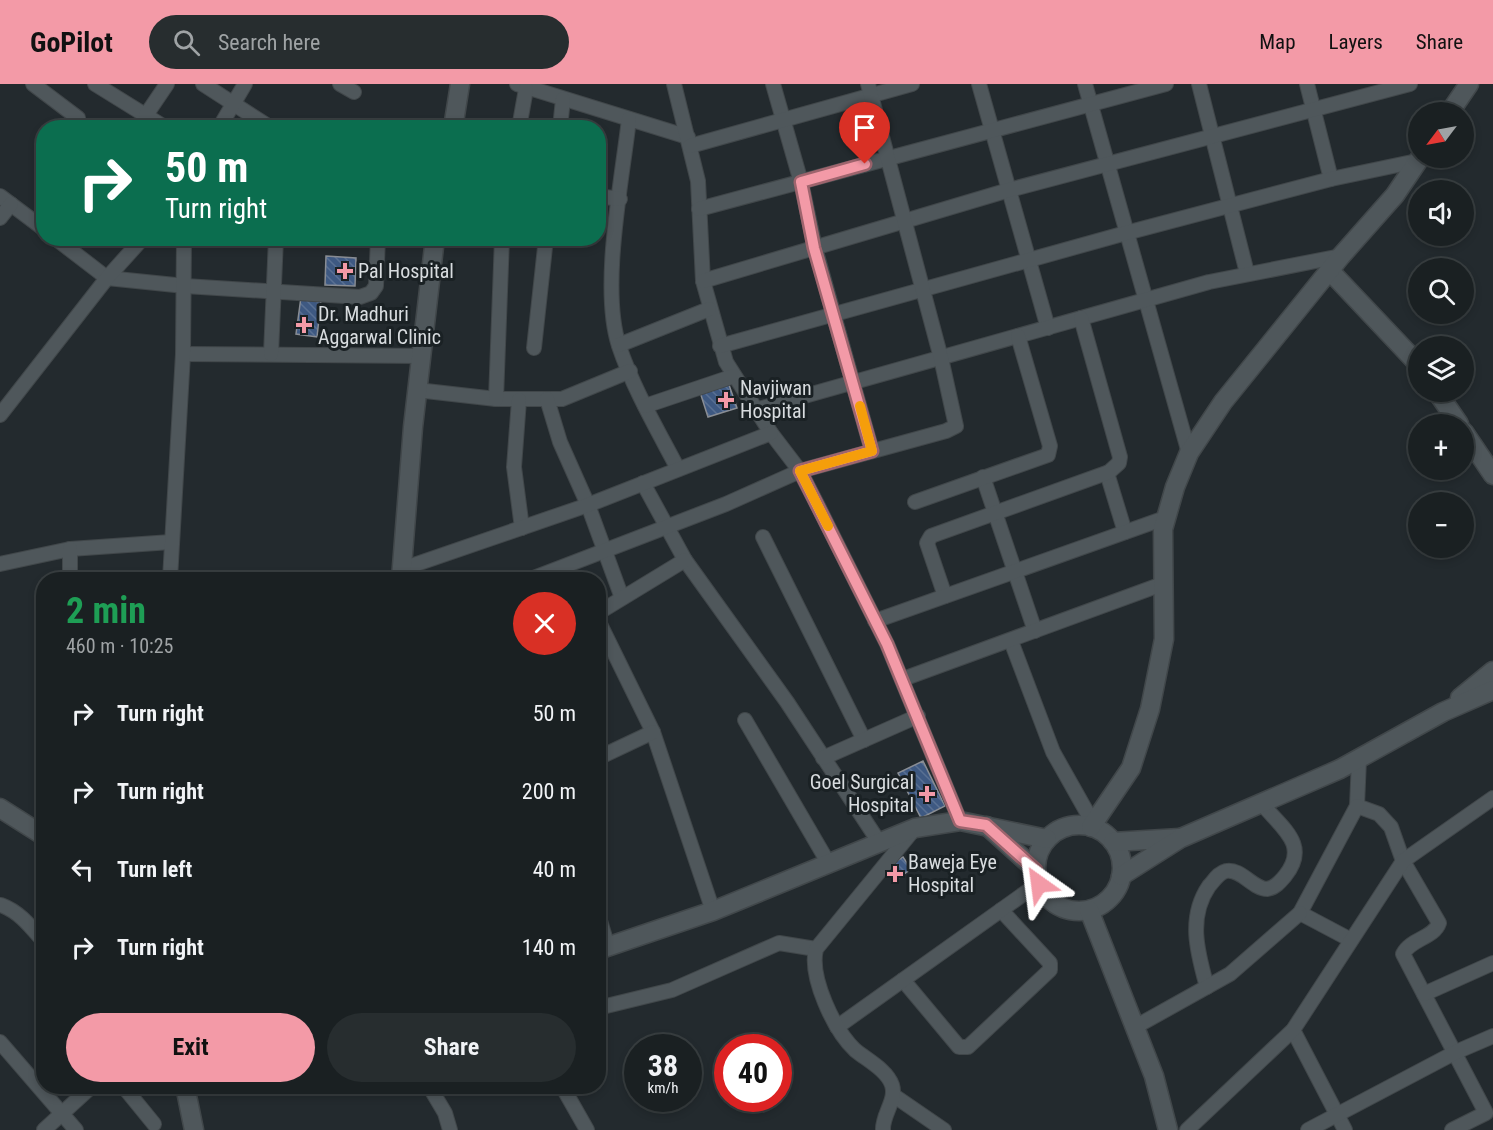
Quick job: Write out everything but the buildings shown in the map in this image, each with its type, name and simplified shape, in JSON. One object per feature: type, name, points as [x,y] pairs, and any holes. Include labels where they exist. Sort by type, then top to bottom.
[{"type":"street","points":[[33,84],[78,118]]},
{"type":"street","points":[[95,84],[154,120]]},
{"type":"street","points":[[146,115],[167,84]]},
{"type":"street","points":[[203,84],[258,120]]},
{"type":"street","points":[[224,120],[245,84]]},
{"type":"street","points":[[339,84],[354,92]]},
{"type":"street","points":[[454,120],[460,84]]},
{"type":"street","points":[[674,84],[698,182],[703,281],[720,346],[734,376],[755,410],[800,471],[903,679],[960,821]]},
{"type":"street","points":[[773,84],[801,182],[814,248],[835,314],[872,451]]},
{"type":"street","points":[[519,120],[521,86],[629,119],[689,141],[782,119],[869,90],[912,84]]},
{"type":"street","points":[[979,84],[1048,328]]},
{"type":"street","points":[[1085,84],[1189,453]]},
{"type":"street","points":[[699,209],[1166,84]]},
{"type":"street","points":[[1199,84],[1247,273]]},
{"type":"street","points":[[1307,84],[1331,179]]},
{"type":"street","points":[[703,281],[1009,190],[1410,84]]},
{"type":"street","points":[[1457,102],[1469,84]]},
{"type":"street","points":[[549,572],[726,504],[800,471],[946,431],[956,426],[906,222],[869,90]]},
{"type":"street","points":[[561,120],[563,99]]},
{"type":"street","points":[[629,119],[611,299],[619,345],[645,406],[678,469]]},
{"type":"street","points":[[720,346],[1126,233],[1331,179],[1408,162]]},
{"type":"street","points":[[1092,825],[1120,786],[1137,752],[1150,709],[1164,639],[1165,583],[1162,543],[1165,518],[1189,453],[1223,402],[1341,256],[1395,195],[1414,168]]},
{"type":"street","points":[[606,197],[620,199]]},
{"type":"street","points":[[0,218],[5,200],[36,223]]},
{"type":"street","points":[[65,246],[107,278],[185,286],[360,297],[371,293],[376,286],[378,246]]},
{"type":"street","points":[[0,415],[107,278],[136,246]]},
{"type":"street","points":[[170,572],[183,354],[184,246]]},
{"type":"street","points":[[270,354],[276,246]]},
{"type":"street","points":[[402,572],[417,390],[434,246]]},
{"type":"street","points":[[496,399],[502,246]]},
{"type":"street","points":[[534,348],[545,246]]},
{"type":"street","points":[[755,410],[1247,273],[1341,256]]},
{"type":"street","points":[[1330,271],[1408,353]]},
{"type":"street","points":[[619,345],[709,309]]},
{"type":"street","points":[[945,596],[927,540],[994,511],[1107,473],[1116,467],[1120,457],[1081,318]]},
{"type":"street","points":[[915,502],[1045,457],[1050,451],[1018,336]]},
{"type":"street","points":[[183,354],[421,356]]},
{"type":"street","points":[[417,390],[496,399],[547,399],[574,395],[630,371]]},
{"type":"street","points":[[645,406],[734,376]]},
{"type":"street","points":[[547,399],[557,434],[588,505],[622,598]]},
{"type":"street","points":[[519,400],[514,467],[522,528]]},
{"type":"street","points":[[407,572],[588,505],[771,433]]},
{"type":"street","points":[[1474,447],[1493,475]]},
{"type":"street","points":[[1107,473],[1125,532]]},
{"type":"street","points":[[983,477],[1035,632]]},
{"type":"street","points":[[644,483],[665,527],[685,560],[787,702],[879,842]]},
{"type":"street","points":[[875,621],[1165,518]]},
{"type":"street","points":[[763,537],[864,740]]},
{"type":"street","points":[[0,564],[70,549],[171,542]]},
{"type":"street","points":[[70,549],[70,572]]},
{"type":"street","points":[[606,608],[685,560]]},
{"type":"street","points":[[903,679],[1165,583]]},
{"type":"street","points":[[606,636],[653,732],[713,911]]},
{"type":"street","points":[[1011,641],[1053,753],[1092,825],[1106,834],[1120,854],[1121,876]]},
{"type":"street","points":[[1443,712],[1493,671]]},
{"type":"street","points":[[986,825],[1037,877],[1047,897],[1060,907],[1077,911],[1089,910],[1109,899],[1121,876],[1181,838],[1359,759],[1443,712],[1493,690]]},
{"type":"street","points":[[823,758],[918,716]]},
{"type":"street","points":[[745,720],[829,864]]},
{"type":"street","points":[[606,754],[653,732]]},
{"type":"street","points":[[1135,1027],[1241,966],[1300,913],[1357,806],[1359,759]]},
{"type":"street","points":[[1187,1130],[1293,1030],[1403,861],[1493,798]]},
{"type":"street","points":[[1207,987],[1196,938],[1196,921],[1205,892],[1216,877],[1226,871],[1233,872],[1264,889],[1274,887],[1291,868],[1296,856],[1295,843],[1262,804]]},
{"type":"street","points":[[1357,806],[1386,820],[1403,861],[1439,922],[1436,930],[1407,947],[1403,954],[1489,1112],[1452,1130]]},
{"type":"street","points":[[0,808],[36,831]]},
{"type":"street","points":[[606,947],[713,911],[915,828],[960,821],[1047,839]]},
{"type":"street","points":[[837,1027],[1001,910],[1037,877],[1039,853],[1047,839],[1070,826],[1092,825]]},
{"type":"street","points":[[882,1130],[893,1095],[891,1082],[885,1074],[855,1050],[837,1027],[814,967],[816,949],[915,828]]},
{"type":"street","points":[[1113,842],[1181,838]]},
{"type":"street","points":[[1,905],[13,910],[36,933]]},
{"type":"street","points":[[903,980],[959,1047],[968,1047],[1050,970],[1050,963],[1001,910]]},
{"type":"street","points":[[1089,910],[1154,1076],[1168,1130]]},
{"type":"street","points":[[1300,913],[1351,940]]},
{"type":"street","points":[[606,1006],[672,990],[779,943],[816,949]]},
{"type":"street","points":[[1424,994],[1493,963]]},
{"type":"street","points":[[1293,1030],[1345,1130]]},
{"type":"street","points":[[1308,1130],[1456,1052],[1493,1036]]},
{"type":"street","points":[[0,1042],[36,1085]]},
{"type":"street","points":[[44,1094],[76,1130]]},
{"type":"street","points":[[44,1130],[83,1094]]},
{"type":"street","points":[[130,1094],[154,1124]]},
{"type":"street","points":[[187,1094],[194,1130]]},
{"type":"street","points":[[434,1094],[445,1113],[450,1130]]},
{"type":"street","points":[[566,1094],[587,1130]]},
{"type":"street","points":[[893,1095],[945,1130]]},
{"type":"slow traffic","points":[[828,526],[800,471],[872,451],[860,406]]},
{"type":"place","name":"Pal Hospital","points":[[345,271]]},
{"type":"place","name":"Dr. Madhuri Aggarwal Clinic","points":[[304,325]]},
{"type":"place","name":"Navjiwan Hospital","points":[[726,400]]},
{"type":"place","name":"Goel Surgical Hospital","points":[[927,794]]},
{"type":"place","name":"Baweja Eye Hospital","points":[[895,874]]},
{"type":"route","points":[[865,164],[801,182],[814,248],[835,314],[872,451],[800,471],[903,679],[960,821],[986,825],[1036,870],[1039,884]]}]
